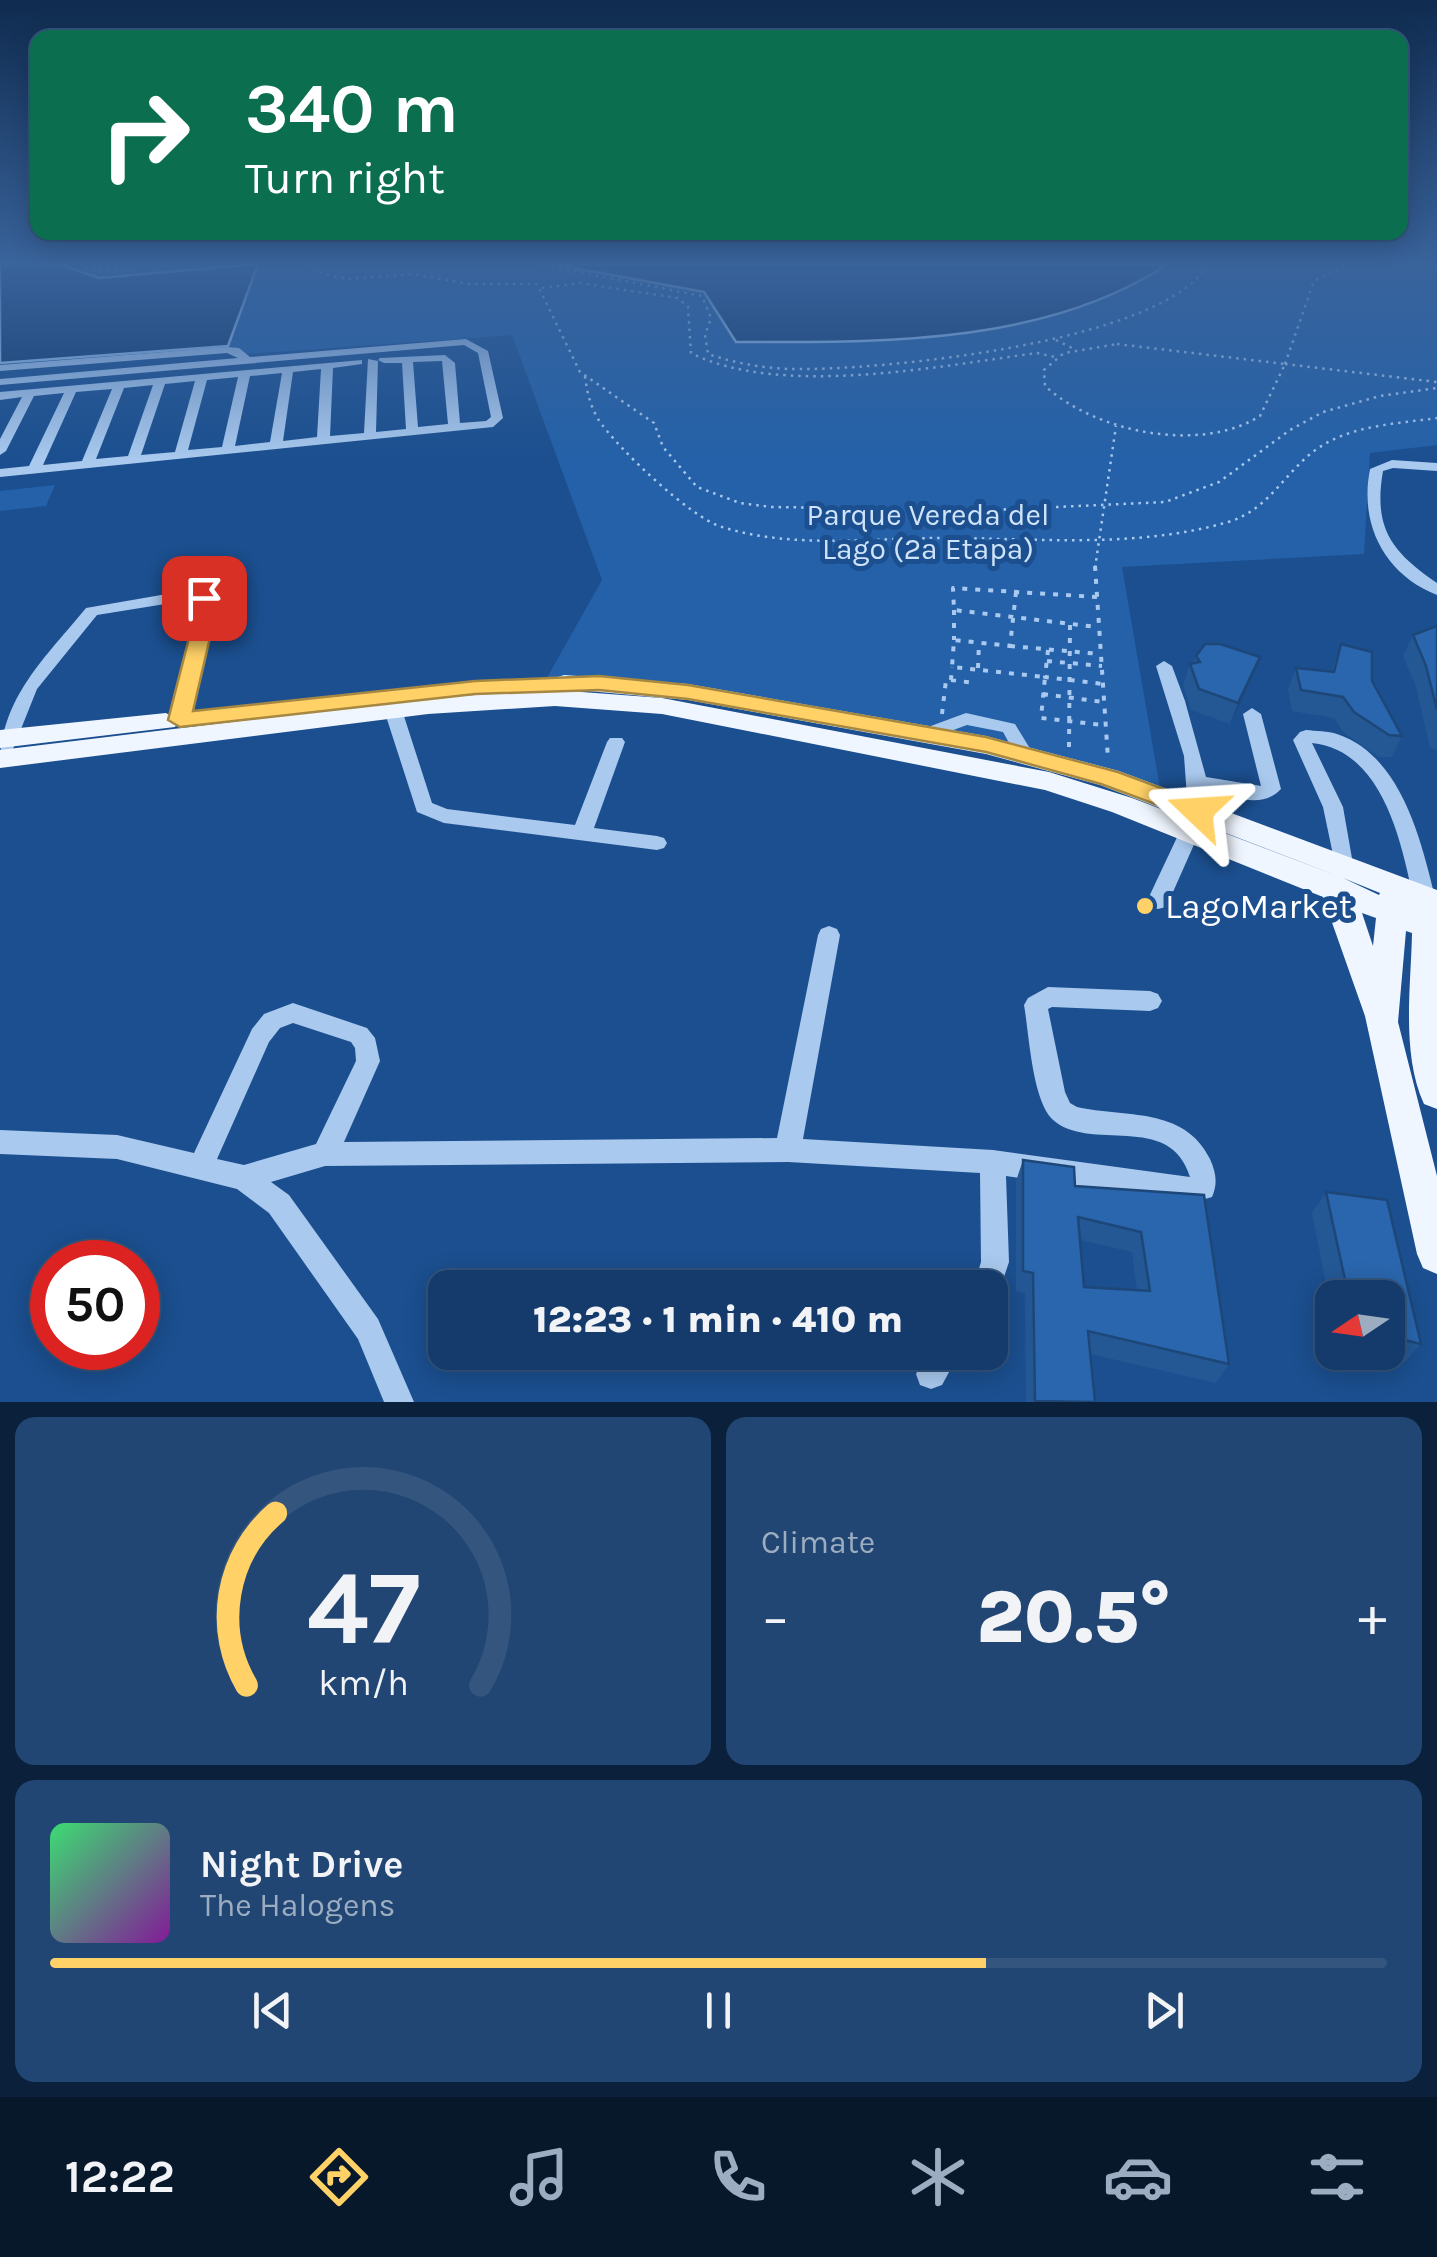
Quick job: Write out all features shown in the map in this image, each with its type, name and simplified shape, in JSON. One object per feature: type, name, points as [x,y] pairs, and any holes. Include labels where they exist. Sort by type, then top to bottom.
[{"type":"main road","points":[[2,749],[180,720],[475,688],[599,683],[688,692],[933,732],[1109,778],[1194,821]]},
{"type":"main road","points":[[2,749],[555,698],[662,706],[1050,781],[1194,821],[1419,909]]},
{"type":"main road","points":[[1337,875],[1381,1022],[1437,1254]]},
{"type":"main road","points":[[1381,1022],[1419,909]]},
{"type":"main road","points":[[1419,909],[1437,1093]]},
{"type":"street","points":[[0,382],[246,366],[456,342],[474,344],[483,351],[496,418],[488,424],[0,474]]},
{"type":"street","points":[[0,368],[240,352],[246,366],[228,450]]},
{"type":"street","points":[[408,358],[412,432]]},
{"type":"street","points":[[0,396],[202,376],[246,366],[288,369],[444,358],[449,363],[454,427]]},
{"type":"street","points":[[370,436],[372,361]]},
{"type":"street","points":[[323,441],[328,366]]},
{"type":"street","points":[[276,445],[288,369]]},
{"type":"street","points":[[180,455],[202,376]]},
{"type":"street","points":[[133,460],[161,380]]},
{"type":"street","points":[[87,464],[120,384]]},
{"type":"street","points":[[34,470],[72,389]]},
{"type":"street","points":[[0,450],[30,393]]},
{"type":"street","points":[[1437,467],[1392,464],[1377,468],[1374,481],[1376,513],[1386,546],[1394,559],[1437,590]]},
{"type":"street","points":[[2,749],[29,688],[92,611],[190,595],[208,603],[180,720]]},
{"type":"street","points":[[1158,901],[1194,821],[1198,782],[1188,737],[1164,666]]},
{"type":"street","points":[[393,710],[424,808],[444,816],[657,843]]},
{"type":"street","points":[[1198,782],[1261,795],[1271,789],[1252,714]]},
{"type":"street","points":[[1337,875],[1333,807],[1302,740],[1306,736],[1338,742],[1375,771],[1396,800],[1419,909]]},
{"type":"street","points":[[582,834],[616,742]]},
{"type":"street","points":[[788,1150],[829,935]]},
{"type":"street","points":[[244,1178],[325,1154],[788,1150],[994,1162],[1191,1190],[1203,1188],[1204,1170],[1184,1143],[1165,1130],[1070,1116],[1061,1111],[1036,1005],[1048,997],[1150,1001]]},
{"type":"street","points":[[201,1166],[260,1036],[272,1021],[293,1013],[360,1036],[367,1045],[368,1061],[325,1154]]},
{"type":"street","points":[[0,1142],[117,1147],[244,1178],[279,1204],[368,1329],[399,1402]]},
{"type":"street","points":[[993,1270],[994,1162]]},
{"type":"path","points":[[559,329],[572,362],[585,376],[654,423],[664,447],[697,487],[740,503],[771,507],[992,510],[1100,507],[1192,496],[1226,481],[1292,428],[1318,414],[1437,385]]},
{"type":"path","points":[[689,329],[691,353],[714,366],[775,372],[864,375],[1036,353],[1056,357]]},
{"type":"path","points":[[707,329],[708,354],[745,366],[874,368],[1056,340],[1091,329]]},
{"type":"path","points":[[1296,329],[1283,364],[1262,416],[1243,425],[1184,434],[1116,424],[1062,402],[1045,386],[1044,370],[1056,357],[1075,350],[1132,344],[1283,364],[1437,385]]},
{"type":"path","points":[[1056,340],[1075,350]]},
{"type":"path","points":[[585,376],[585,388],[616,444],[708,523],[744,532],[814,538],[1136,537],[1229,522],[1266,505],[1324,444],[1355,430],[1437,418]]},
{"type":"path","points":[[1109,778],[1096,538],[1116,424]]},
{"type":"path","points":[[952,680],[952,588],[1097,597]]},
{"type":"path","points":[[1010,646],[1016,592]]},
{"type":"path","points":[[954,610],[1099,627]]},
{"type":"path","points":[[1068,767],[1070,624]]},
{"type":"path","points":[[954,640],[1100,654]]},
{"type":"path","points":[[978,670],[979,642]]},
{"type":"path","points":[[1048,649],[1040,718],[1105,726]]},
{"type":"path","points":[[1047,661],[1102,666]]},
{"type":"path","points":[[952,667],[1103,684]]},
{"type":"path","points":[[933,732],[946,680],[975,683]]},
{"type":"path","points":[[1043,694],[1104,702]]},
{"type":"green space","name":"Parque Vereda del Lago (2ª Etapa)","points":[[234,329],[729,329],[737,342],[868,342],[978,329],[1437,329],[1437,445],[1370,453],[1364,554],[1122,567],[1160,788],[984,738],[599,683],[544,683],[602,580],[512,335],[232,355],[228,346]]},
{"type":"green space","points":[[55,485],[46,506],[0,511],[0,491]]},
{"type":"shaded area","points":[[0,329],[234,329],[228,346],[0,363]]},
{"type":"shaded area","points":[[728,329],[987,329],[903,339],[736,342]]},
{"type":"building","points":[[1437,626],[1437,710],[1413,635]]},
{"type":"building","points":[[1205,644],[1220,644],[1260,657],[1238,703],[1199,689],[1190,664],[1200,662],[1196,656]]},
{"type":"building","points":[[1341,644],[1372,652],[1372,681],[1402,736],[1389,735],[1354,712],[1343,697],[1301,690],[1296,668],[1334,672]]},
{"type":"building","points":[[1023,1160],[1074,1167],[1075,1186],[1204,1195],[1229,1364],[1088,1331],[1095,1402],[1035,1401],[1033,1273],[1023,1271]],"holes":[[[1078,1217],[1141,1232],[1150,1291],[1084,1287]]]},
{"type":"building","points":[[1326,1192],[1387,1200],[1421,1344],[1405,1340],[1405,1280],[1345,1280]]},
{"type":"place","name":"LagoMarket","points":[[1145,906]]},
{"type":"route","points":[[204,598],[208,603],[180,720],[475,688],[599,683],[688,692],[986,744],[1109,778],[1198,811]]}]
